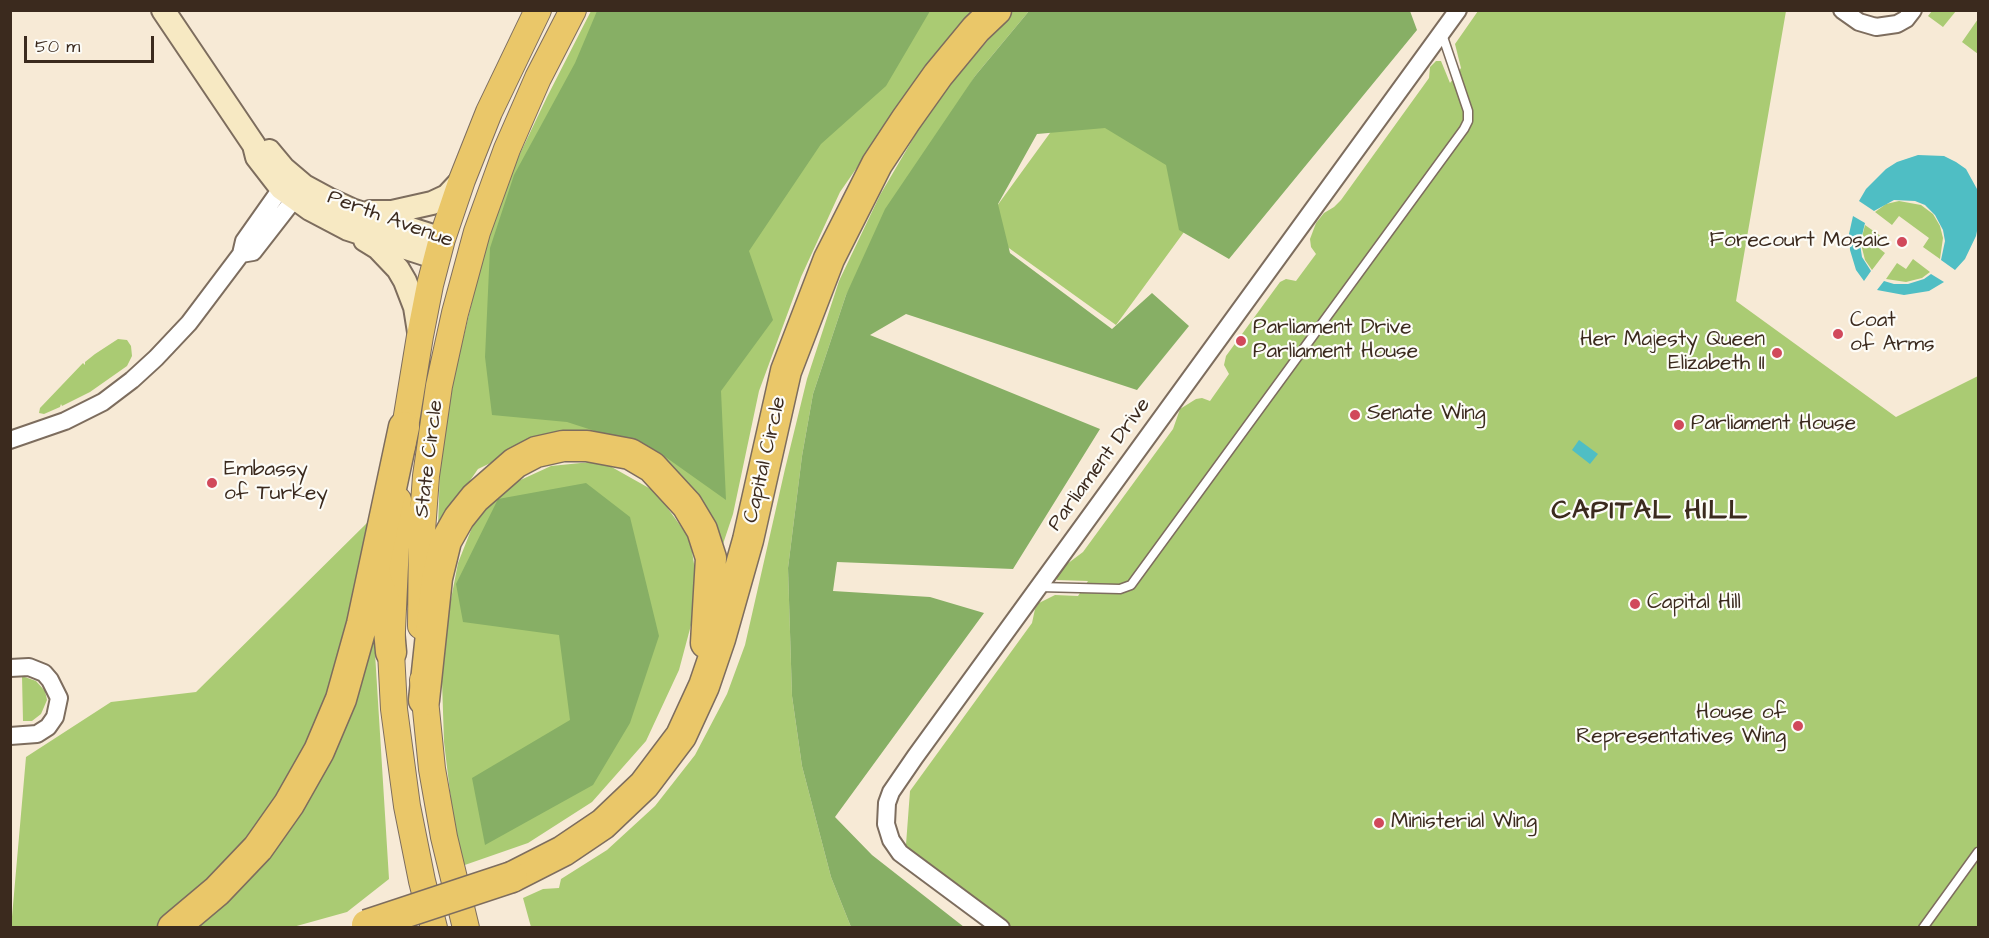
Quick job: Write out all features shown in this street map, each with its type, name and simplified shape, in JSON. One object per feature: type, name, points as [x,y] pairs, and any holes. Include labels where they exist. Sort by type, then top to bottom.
[{"type":"highway","name":"Capital Circle","points":[[363,926],[512,877],[563,851],[603,824],[644,785],[681,736],[704,686],[748,540],[786,370],[829,259],[877,164],[906,120],[938,75],[976,29],[996,10]]},
{"type":"highway","points":[[173,927],[217,891],[258,848],[289,804],[319,751],[341,699],[363,624],[404,427]]},
{"type":"highway","points":[[424,700],[437,578],[446,541],[459,518],[475,498],[508,469],[536,452],[562,446],[587,446],[630,454],[652,467],[687,506],[702,530],[711,558],[704,686]]},
{"type":"highway","points":[[374,568],[376,580],[387,608],[392,652]]},
{"type":"main road","name":"State Circle","points":[[434,927],[407,806],[394,710],[392,652],[398,491],[404,427],[420,336],[440,249],[462,180],[489,112],[538,10]]},
{"type":"main road","name":"State Circle","points":[[466,927],[444,837],[432,769],[424,700],[420,609],[426,476],[439,386],[470,258],[507,149],[538,78],[573,10]]},
{"type":"main road","name":"Perth Avenue","points":[[440,249],[470,258]]},
{"type":"street","name":"Perth Avenue","points":[[163,10],[254,145],[257,157],[292,187],[351,220],[440,249]]},
{"type":"street","name":"Parliament Drive","points":[[1001,927],[900,853],[889,834],[886,813],[891,792],[1458,10]]},
{"type":"street","points":[[1842,10],[1864,24],[1886,26],[1903,21],[1913,10]]},
{"type":"street","points":[[351,220],[432,203],[447,196],[462,180]]},
{"type":"street","points":[[10,440],[65,421],[103,402],[132,380],[189,323],[241,254],[244,242],[292,187]]},
{"type":"street","points":[[351,220],[398,269],[412,295],[420,336]]},
{"type":"street","points":[[10,668],[29,667],[44,674],[50,680],[59,698],[59,708],[48,727],[37,734],[10,736]]},
{"type":"lane","points":[[1038,587],[1120,589],[1129,586],[1457,139],[1469,116],[1442,33]]},
{"type":"lane","points":[[1923,927],[1978,852]]},
{"type":"green space","points":[[591,11],[975,11],[906,97],[840,192],[801,277],[759,391],[733,514],[721,550],[666,465],[600,432],[551,434],[478,469],[438,527],[440,468],[454,377],[495,206]]},
{"type":"green space","points":[[597,11],[930,11],[886,86],[821,144],[749,251],[773,320],[721,391],[726,500],[657,451],[567,422],[492,415],[485,357],[490,248],[514,175],[575,63]]},
{"type":"green space","points":[[1013,11],[1029,11],[975,76],[846,295],[813,394],[802,456],[788,568],[792,696],[802,766],[831,877],[851,927],[531,927],[523,898],[543,889],[559,888],[561,879],[607,850],[655,806],[695,755],[727,694],[745,645],[807,379],[839,281],[880,195],[924,120],[953,81]]},
{"type":"green space","points":[[1029,11],[1410,11],[1417,30],[1229,259],[1179,230],[1166,165],[1105,128],[1037,134],[998,204],[1010,253],[1112,329],[1152,293],[1189,326],[1137,390],[906,314],[870,335],[1100,429],[1013,569],[837,562],[833,591],[930,597],[984,613],[835,817],[872,855],[964,927],[851,927],[831,877],[802,766],[792,696],[788,568],[802,456],[813,394],[846,295],[885,209],[975,76]]},
{"type":"green space","points":[[1478,11],[1786,11],[1736,301],[1896,417],[1978,376],[1978,927],[1005,927],[905,858],[910,791],[1032,623],[1039,603],[1055,595],[1078,596],[1088,581],[1057,580],[1056,578],[1067,564],[1083,552],[1173,429],[1180,409],[1196,399],[1202,398],[1210,401],[1229,374],[1224,365],[1226,356],[1280,282],[1286,279],[1296,281],[1316,254],[1311,247],[1310,239],[1316,223],[1324,213],[1341,200],[1429,78],[1430,67],[1436,61],[1441,61],[1450,83],[1461,68],[1455,44]]},
{"type":"green space","points":[[1932,11],[1956,11],[1943,27],[1928,16]]},
{"type":"green space","points":[[1978,19],[1978,54],[1962,42]]},
{"type":"green space","points":[[1079,93],[1214,191],[1116,325],[981,228]]},
{"type":"green space","points":[[1899,201],[1921,205],[1933,214],[1940,226],[1943,238],[1940,259],[1923,247],[1929,238],[1899,216],[1892,225],[1875,212],[1886,204]]},
{"type":"green space","points":[[1865,225],[1882,237],[1876,246],[1885,253],[1872,270],[1865,260],[1862,248]]},
{"type":"green space","points":[[1913,259],[1930,272],[1922,278],[1906,282],[1886,279],[1897,263],[1906,269]]},
{"type":"green space","points":[[118,339],[127,340],[131,346],[132,356],[127,366],[90,392],[44,414],[39,413],[40,408],[83,363],[85,365],[85,362],[95,354]]},
{"type":"green space","points":[[601,461],[656,492],[690,539],[699,595],[679,670],[646,741],[592,802],[528,843],[459,867],[444,742],[441,651],[458,563],[475,520],[514,483],[551,466]]},
{"type":"green space","points":[[586,483],[630,517],[659,636],[630,723],[593,785],[485,845],[472,778],[570,720],[559,635],[463,622],[456,584],[498,499]]},
{"type":"green space","points":[[370,520],[354,597],[374,637],[389,879],[347,912],[293,927],[11,928],[26,757],[111,702],[196,692]]},
{"type":"green space","points":[[22,676],[36,681],[45,691],[47,700],[41,714],[32,721],[23,721]]},
{"type":"water","points":[[1918,155],[1944,156],[1956,162],[1966,169],[1977,189],[1976,236],[1965,259],[1955,270],[1941,260],[1945,241],[1943,230],[1935,215],[1925,205],[1915,201],[1894,200],[1874,211],[1859,201],[1866,189],[1886,169],[1897,162]]},
{"type":"water","points":[[1853,216],[1865,223],[1860,244],[1862,257],[1871,271],[1864,281],[1856,270],[1850,250],[1849,234]]},
{"type":"water","points":[[1931,274],[1944,282],[1929,291],[1904,295],[1877,290],[1884,281],[1908,284]]},
{"type":"water","points":[[1579,440],[1598,454],[1590,464],[1572,450]]},
{"type":"place","name":"Forecourt Mosaic","points":[[1902,242]]},
{"type":"place","name":"Coat of Arms","points":[[1838,334]]},
{"type":"place","name":"Parliament Drive Parliament House","points":[[1241,341]]},
{"type":"place","name":"Her Majesty Queen Elizabeth II","points":[[1777,353]]},
{"type":"place","name":"Senate Wing","points":[[1355,415]]},
{"type":"place","name":"Parliament House","points":[[1679,425]]},
{"type":"place","name":"Embassy of Turkey","points":[[212,483]]},
{"type":"place","name":"Capital Hill","points":[[1635,604]]},
{"type":"place","name":"House of Representatives Wing","points":[[1798,726]]},
{"type":"place","name":"Ministerial Wing","points":[[1379,823]]},
{"type":"district","name":"CAPITAL HILL","points":[[1650,512]]}]
